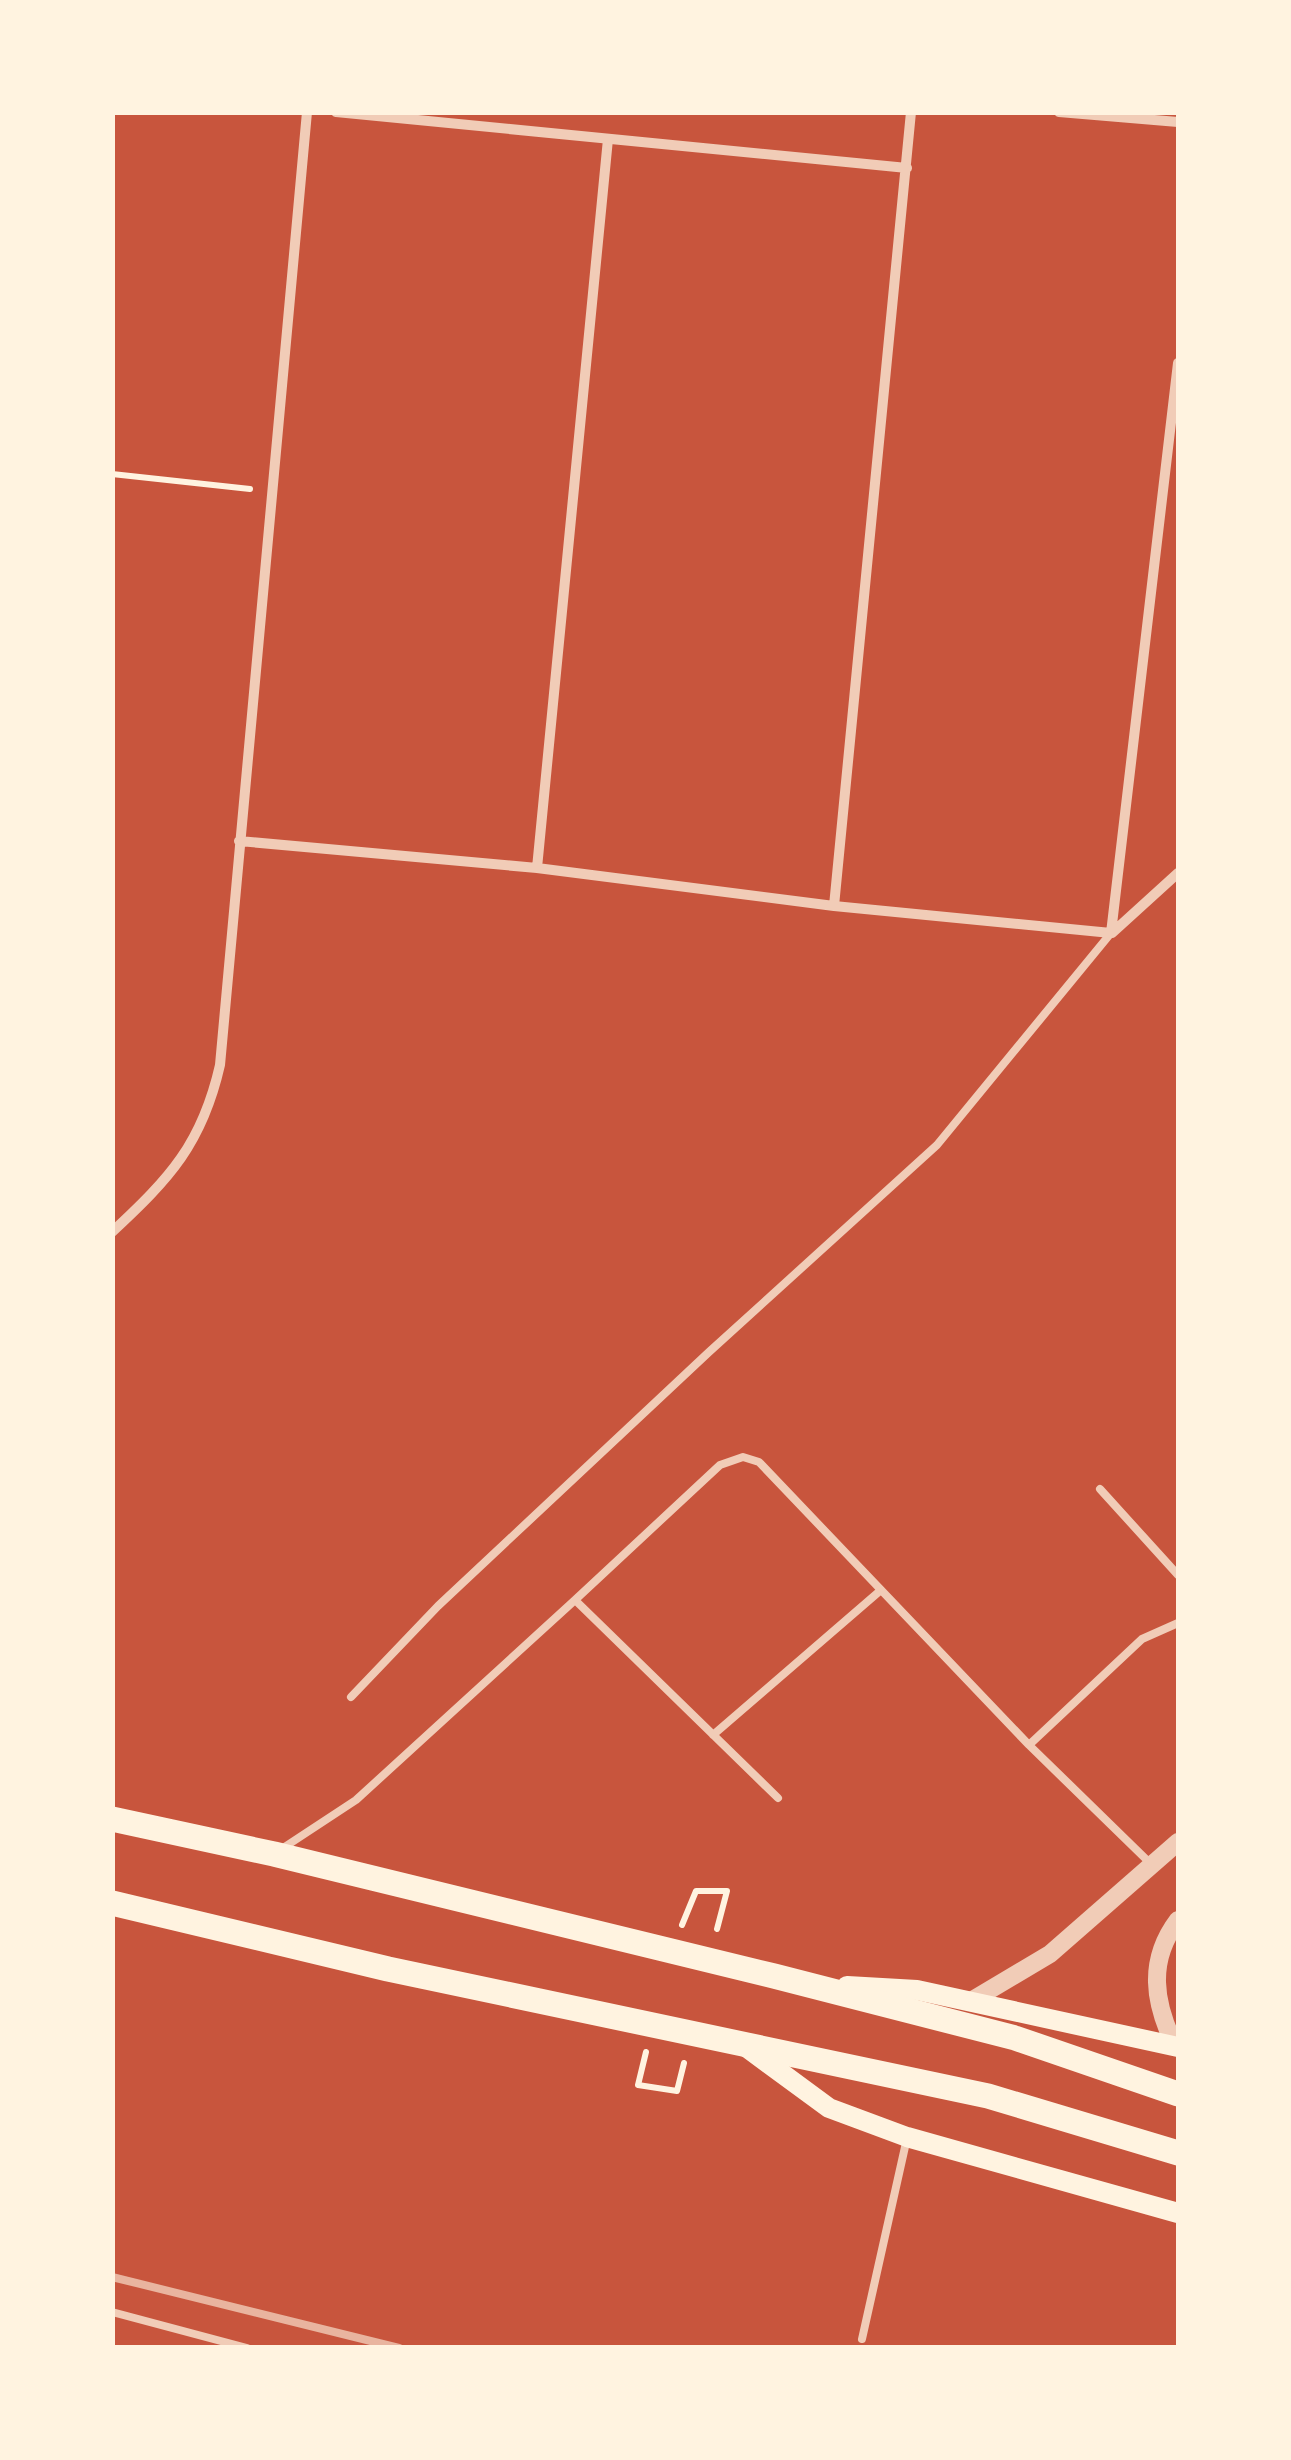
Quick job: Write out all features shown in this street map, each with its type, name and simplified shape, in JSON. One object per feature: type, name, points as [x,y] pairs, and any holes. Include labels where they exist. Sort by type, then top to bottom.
[{"type":"main road","points":[[112,1819],[274,1854],[774,1976],[1014,2038],[1178,2094]]},
{"type":"main road","points":[[112,1903],[388,1969],[988,2096],[1178,2153]]},
{"type":"main road","points":[[774,1976],[860,1988],[917,1990],[1177,2046]]},
{"type":"main road","points":[[744,2046],[829,2108],[907,2137],[1178,2212]]},
{"type":"street","points":[[112,1232],[182,1160],[210,1108],[220,1066],[307,112]]},
{"type":"street","points":[[336,112],[907,168]]},
{"type":"street","points":[[834,906],[911,112]]},
{"type":"street","points":[[1058,112],[1178,122]]},
{"type":"street","points":[[537,868],[608,139]]},
{"type":"street","points":[[1112,933],[1178,362]]},
{"type":"street","points":[[239,841],[537,868],[834,906],[1112,933],[1178,872]]},
{"type":"street","points":[[971,2001],[1050,1954],[1154,1867],[1178,1842]]},
{"type":"street","points":[[1177,2046],[1160,2013],[1157,1990],[1159,1958],[1178,1920]]},
{"type":"lane","points":[[351,1696],[438,1606],[937,1145],[1112,933]]},
{"type":"lane","points":[[274,1854],[356,1800],[720,1465],[742,1457],[759,1462],[1030,1745],[1154,1867]]},
{"type":"lane","points":[[1100,1490],[1178,1575]]},
{"type":"lane","points":[[713,1735],[881,1590]]},
{"type":"lane","points":[[574,1600],[778,1798]]},
{"type":"lane","points":[[1030,1745],[1142,1639],[1178,1623]]},
{"type":"lane","points":[[862,2339],[907,2137]]},
{"type":"lane","points":[[112,2312],[247,2348]]},
{"type":"path","points":[[112,474],[272,492]]},
{"type":"railway","points":[[112,2277],[399,2348]]}]
